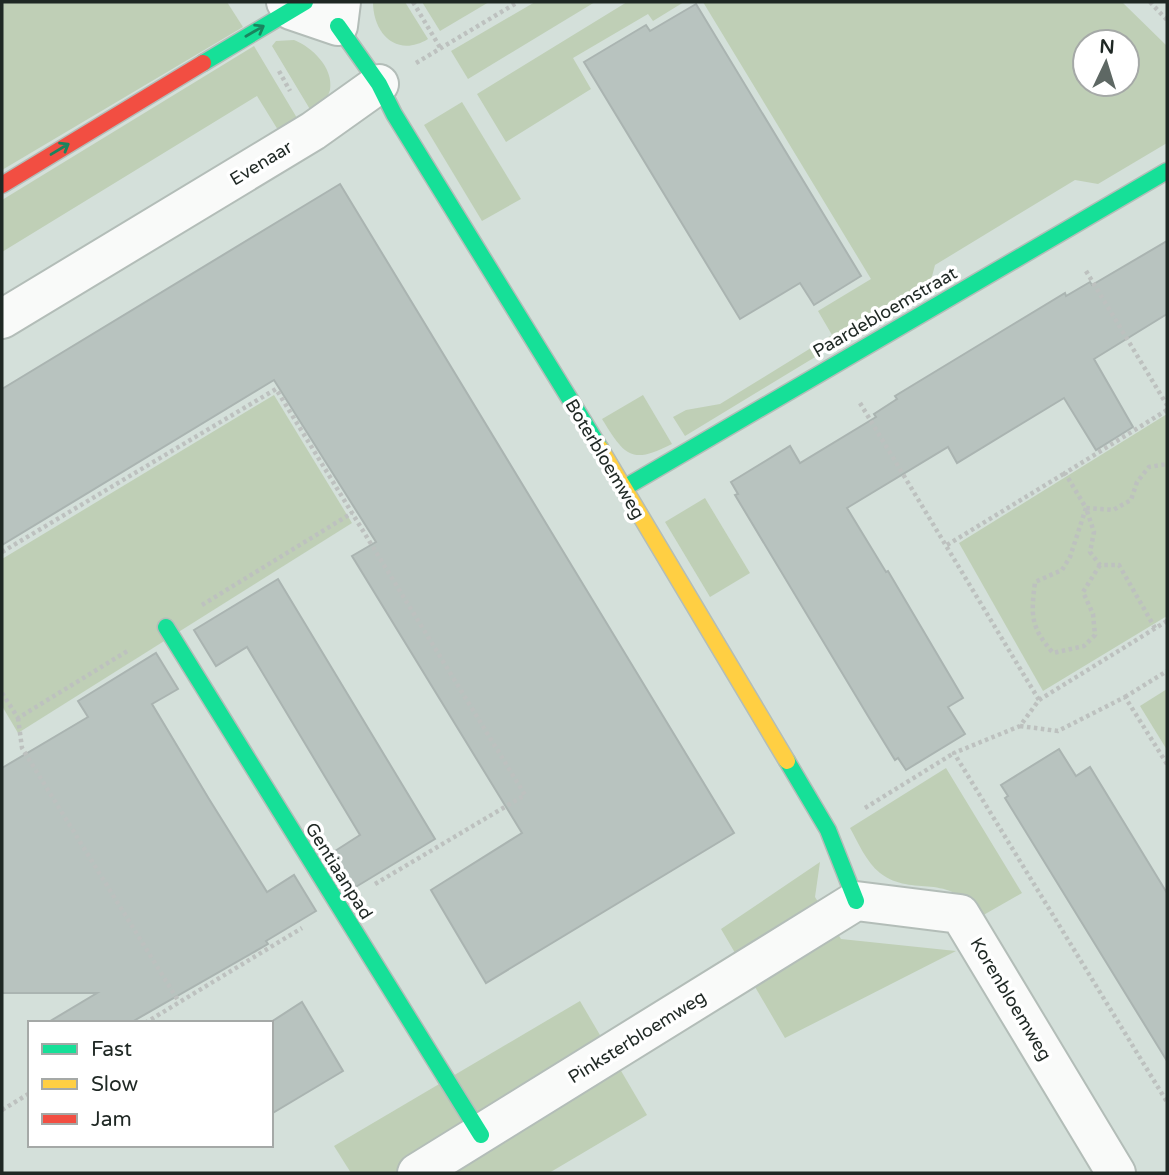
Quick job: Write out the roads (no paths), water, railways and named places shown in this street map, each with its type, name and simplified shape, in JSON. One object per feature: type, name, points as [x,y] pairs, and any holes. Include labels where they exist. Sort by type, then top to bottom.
[{"type":"street","name":"Boterbloemweg","points":[[294,5],[339,14],[394,114],[624,488],[828,830],[856,901]]},
{"type":"street","points":[[2,185],[294,5]]},
{"type":"street","name":"Evenaar","points":[[2,319],[313,131],[379,84]]},
{"type":"street","name":"Paardebloemstraat","points":[[624,488],[1167,171]]},
{"type":"street","name":"Gentiaanpad","points":[[166,627],[481,1135]]},
{"type":"street","name":"Pinksterbloemweg","points":[[417,1173],[856,901]]},
{"type":"street","name":"Korenbloemweg","points":[[856,901],[960,914],[1116,1173]]}]
